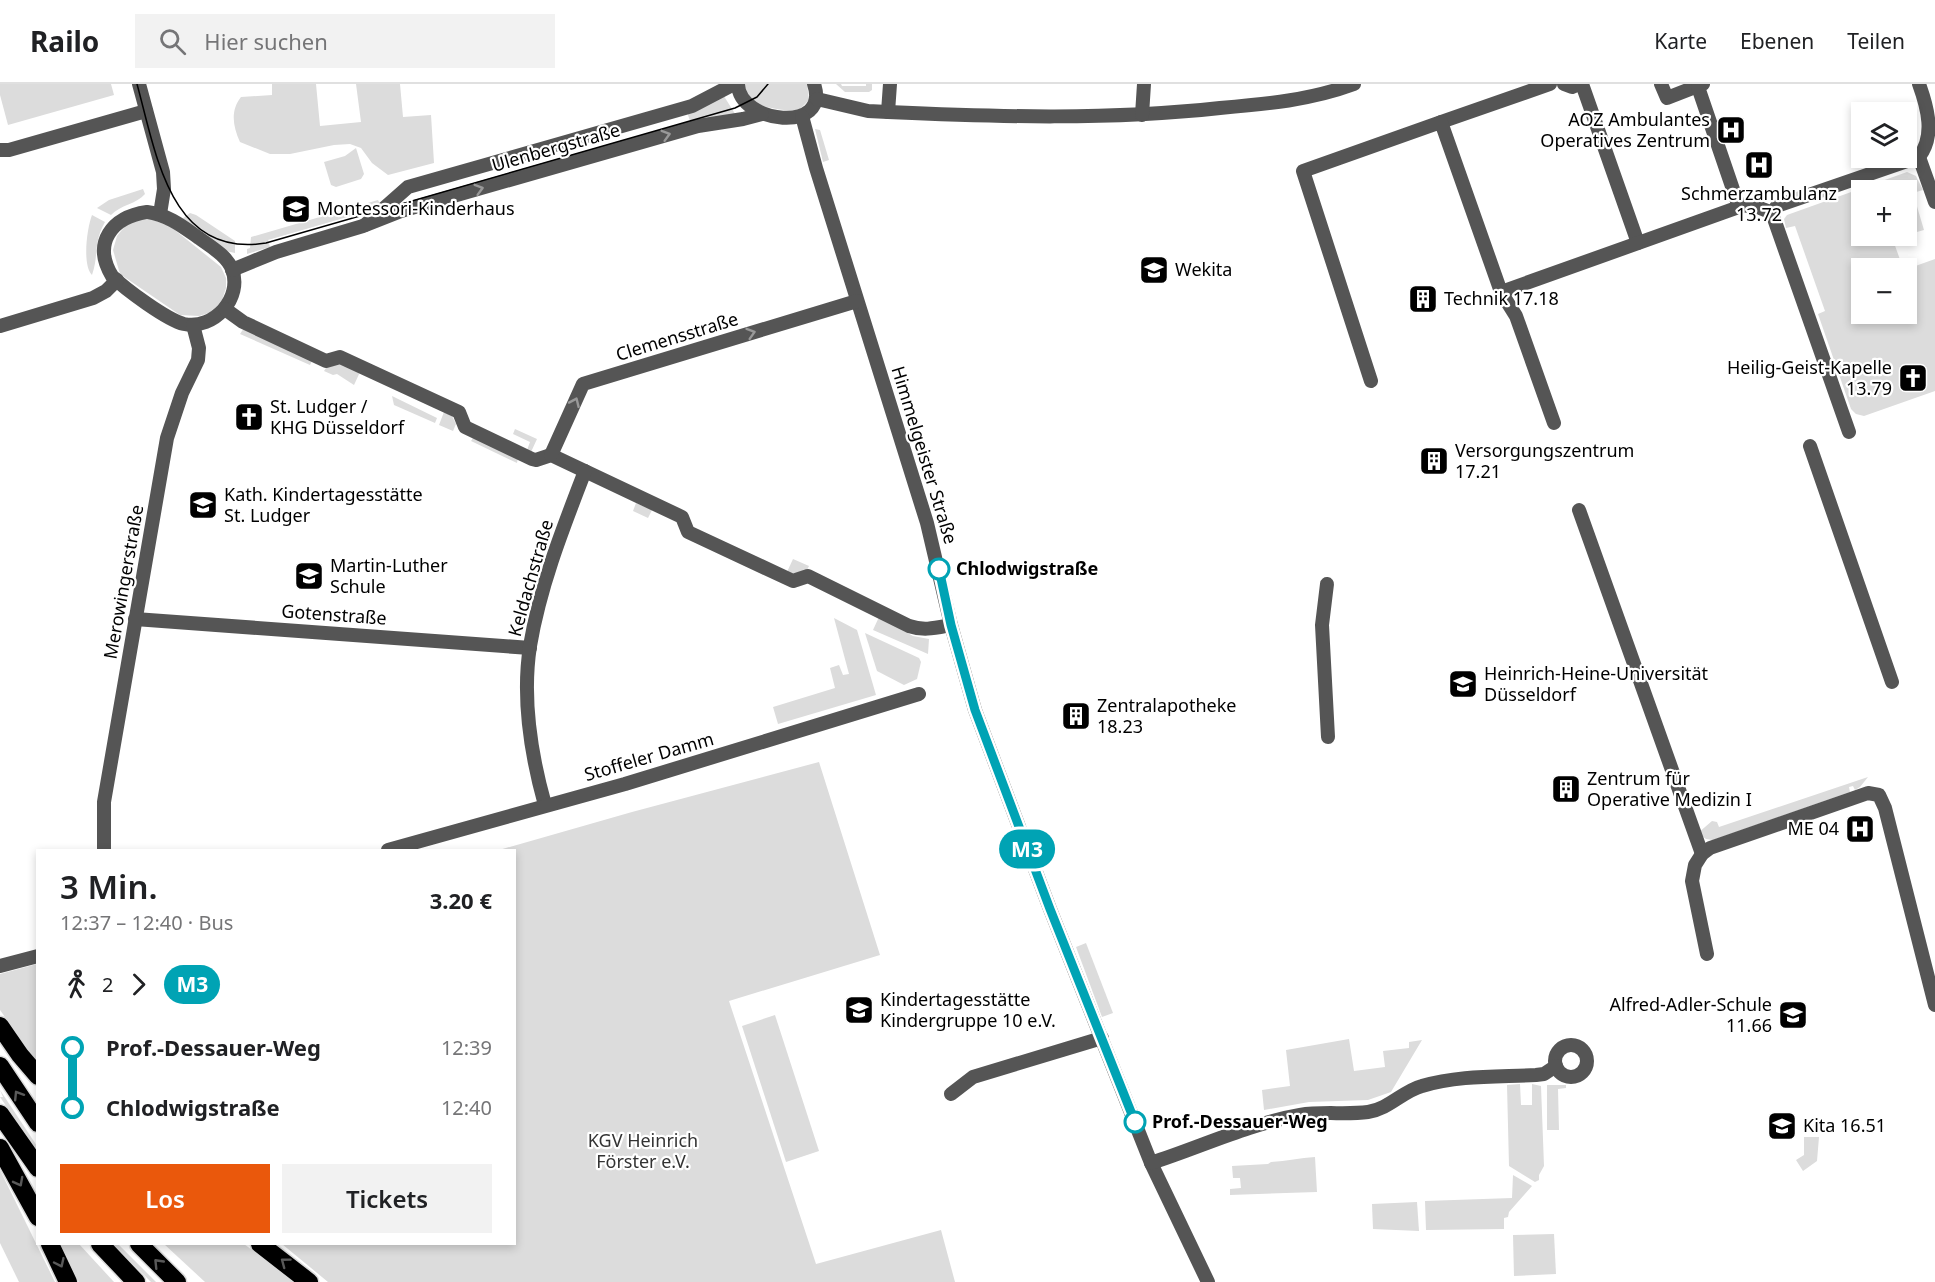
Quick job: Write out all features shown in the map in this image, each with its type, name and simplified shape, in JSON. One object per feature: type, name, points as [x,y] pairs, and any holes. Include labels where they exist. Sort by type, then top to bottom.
[{"type":"highway","points":[[0,1026],[36,1074]]},
{"type":"highway","points":[[0,1066],[36,1121]]},
{"type":"highway","points":[[0,1114],[36,1165]]},
{"type":"highway","points":[[0,1148],[36,1213]]},
{"type":"highway","points":[[51,1245],[68,1282]]},
{"type":"highway","points":[[101,1245],[136,1282]]},
{"type":"highway","points":[[140,1245],[177,1282]]},
{"type":"highway","points":[[261,1245],[309,1282]]},
{"type":"street","points":[[139,84],[163,172],[164,189],[160,214]]},
{"type":"street","points":[[736,84],[747,103],[755,111],[786,117],[802,116],[810,111],[817,99],[814,84]]},
{"type":"street","name":"Ulenbergstraße","points":[[363,226],[408,187],[692,106],[736,84]]},
{"type":"street","points":[[888,112],[890,84]]},
{"type":"street","points":[[1142,115],[1144,84]]},
{"type":"street","points":[[817,99],[868,111],[888,112],[1014,117],[1142,115],[1283,102],[1328,94],[1354,84]]},
{"type":"street","points":[[1371,381],[1303,171],[1550,84]]},
{"type":"street","points":[[1564,84],[1572,87],[1580,84],[1638,243]]},
{"type":"street","points":[[1661,84],[1667,98],[1700,86],[1739,207]]},
{"type":"street","points":[[1772,213],[1777,206],[1919,157],[1928,149],[1931,142],[1931,126],[1919,84]]},
{"type":"street","points":[[0,150],[9,150],[147,111]]},
{"type":"street","name":"Ulenbergstraße","points":[[232,270],[276,252],[363,226],[401,211],[698,126],[762,114]]},
{"type":"street","name":"Himmelgeister Straße","points":[[802,116],[810,150],[927,523],[951,625],[975,710],[1050,909],[1151,1163],[1208,1282]]},
{"type":"street","points":[[1441,122],[1501,292],[1516,316],[1554,423]]},
{"type":"street","points":[[1919,157],[1935,202]]},
{"type":"street","points":[[1501,292],[1748,204],[1772,213]]},
{"type":"street","points":[[147,212],[160,214],[183,226],[219,253],[232,270],[233,291],[225,309],[207,321],[193,325],[175,321],[117,280],[108,269],[105,252],[108,237],[115,224],[133,214],[147,212]]},
{"type":"street","points":[[1772,213],[1849,432]]},
{"type":"street","points":[[0,326],[93,298],[106,291],[117,280]]},
{"type":"street","name":"Clemensstraße","points":[[551,455],[583,384],[857,301]]},
{"type":"street","points":[[225,309],[243,322],[326,361],[340,357],[459,412],[465,427],[532,459],[536,460],[551,455],[682,517],[688,532],[793,581],[808,576],[909,626],[930,630],[951,625]]},
{"type":"street","name":"Merowingerstraße","points":[[104,849],[104,802],[167,438],[182,393],[198,360],[199,348],[193,325]]},
{"type":"street","points":[[1810,446],[1892,682]]},
{"type":"street","name":"Keldachstraße","points":[[545,805],[531,745],[528,716],[530,648],[547,574],[585,471]]},
{"type":"street","points":[[1579,510],[1702,854]]},
{"type":"street","points":[[1327,584],[1322,625],[1329,737]]},
{"type":"street","name":"Gotenstraße","points":[[135,619],[530,648]]},
{"type":"street","name":"Stoffeler Damm","points":[[391,849],[625,784],[919,694]]},
{"type":"street","points":[[1707,954],[1692,881],[1695,865],[1702,854],[1710,848],[1868,793],[1879,795],[1891,829],[1935,1005]]},
{"type":"street","points":[[0,966],[36,957]]},
{"type":"street","points":[[951,1094],[973,1077],[1102,1038]]},
{"type":"street","points":[[1151,1163],[1268,1121],[1302,1114],[1369,1112],[1396,1101],[1418,1087],[1431,1083],[1474,1077],[1544,1074],[1556,1066]]},
{"type":"green space","points":[[0,84],[111,84],[114,95],[8,125],[0,95]]},
{"type":"green space","points":[[272,84],[316,84],[320,126],[361,122],[356,84],[400,84],[403,117],[431,115],[434,163],[388,175],[372,163],[361,148],[350,144],[290,154],[270,154],[240,142],[234,119],[238,102],[241,97],[272,95]]},
{"type":"green space","points":[[745,84],[807,84],[809,100],[798,111],[765,107],[750,98]]},
{"type":"green space","points":[[836,84],[866,86],[866,84],[872,84],[872,90],[845,92]]},
{"type":"green space","points":[[722,93],[737,117],[690,121],[687,112]]},
{"type":"green space","points":[[815,129],[820,130],[829,160],[823,162]]},
{"type":"green space","points":[[356,148],[364,174],[361,179],[336,187],[331,185],[324,162],[345,156]]},
{"type":"green space","points":[[1907,172],[1916,176],[1923,190],[1917,192],[1917,180],[1885,180]]},
{"type":"green space","points":[[143,189],[145,194],[142,197],[111,215],[97,208],[109,200]]},
{"type":"green space","points":[[1851,192],[1851,246],[1895,246],[1899,258],[1851,258],[1851,324],[1917,324],[1917,265],[1935,259],[1935,391],[1864,416],[1856,414],[1851,409],[1818,314],[1825,311],[1795,226],[1786,228],[1784,219],[1787,215]]},
{"type":"green space","points":[[378,200],[380,204],[368,211],[268,240],[270,247],[247,254],[251,237]]},
{"type":"green space","points":[[1917,206],[1924,230],[1917,232]]},
{"type":"green space","points":[[190,213],[235,241],[235,253],[226,251],[182,219]]},
{"type":"green space","points":[[92,215],[105,222],[97,243],[92,275],[86,255],[88,228]]},
{"type":"green space","points":[[138,220],[153,220],[171,227],[221,267],[226,278],[226,288],[222,300],[212,312],[199,316],[180,315],[120,274],[113,250],[117,236],[126,225]]},
{"type":"green space","points":[[244,328],[312,361],[310,365],[240,334]]},
{"type":"green space","points":[[340,363],[360,372],[354,385],[337,374],[333,375],[324,371]]},
{"type":"green space","points":[[392,396],[437,418],[435,423],[394,405]]},
{"type":"green space","points":[[444,412],[452,416],[456,424],[453,431],[439,425]]},
{"type":"green space","points":[[515,429],[537,439],[531,452],[527,450],[530,442],[513,434]]},
{"type":"green space","points":[[473,438],[518,458],[517,463],[471,441]]},
{"type":"green space","points":[[636,503],[652,510],[648,518],[633,511]]},
{"type":"green space","points":[[793,559],[809,566],[807,570],[792,575],[787,572]]},
{"type":"green space","points":[[879,617],[913,636],[929,639],[928,654],[873,630]]},
{"type":"green space","points":[[834,618],[857,630],[876,695],[778,724],[773,707],[835,688],[830,668],[839,665],[843,675],[849,674]]},
{"type":"green space","points":[[865,633],[919,658],[921,662],[917,679],[904,685],[877,671]]},
{"type":"green space","name":"KGV Heinrich Förster e.V.","points":[[819,762],[880,955],[729,1001],[816,1264],[941,1230],[955,1282],[328,1282],[283,1245],[516,1245],[516,849],[502,849]]},
{"type":"green space","points":[[1868,777],[1855,790],[1853,786],[1849,787],[1850,792],[1713,840],[1706,839],[1698,833],[1712,821],[1717,822],[1719,827]]},
{"type":"green space","points":[[1086,943],[1113,1013],[1102,1017],[1076,947]]},
{"type":"green space","points":[[36,964],[36,1061],[0,1010],[0,974]]},
{"type":"green space","points":[[775,1015],[819,1151],[786,1162],[742,1026]]},
{"type":"green space","points":[[1349,1039],[1354,1071],[1385,1067],[1383,1051],[1409,1048],[1409,1042],[1422,1040],[1391,1092],[1368,1100],[1309,1102],[1264,1110],[1262,1090],[1290,1086],[1286,1050]]},
{"type":"green space","points":[[1520,1084],[1521,1105],[1532,1105],[1532,1084],[1541,1086],[1544,1166],[1539,1180],[1535,1182],[1509,1166],[1507,1085]]},
{"type":"green space","points":[[1547,1085],[1566,1085],[1566,1088],[1558,1089],[1559,1130],[1547,1130]]},
{"type":"green space","points":[[0,1090],[36,1144],[36,1150],[0,1097],[3,1097]]},
{"type":"green space","points":[[1804,1137],[1819,1137],[1817,1161],[1803,1171],[1796,1160],[1804,1155]]},
{"type":"green space","points":[[1315,1157],[1317,1192],[1230,1195],[1230,1189],[1241,1188],[1240,1178],[1233,1178],[1232,1166],[1268,1164]]},
{"type":"green space","points":[[0,1170],[55,1282],[19,1282],[0,1243]]},
{"type":"green space","points":[[1513,1175],[1532,1186],[1509,1212],[1508,1217],[1504,1218],[1504,1229],[1426,1230],[1425,1201],[1512,1198]]},
{"type":"green space","points":[[1417,1202],[1419,1231],[1373,1229],[1372,1204]]},
{"type":"green space","points":[[1554,1234],[1556,1274],[1514,1276],[1513,1235]]},
{"type":"green space","points":[[60,1245],[80,1245],[114,1282],[79,1282]]},
{"type":"green space","points":[[114,1245],[119,1245],[156,1282],[151,1282]]},
{"type":"green space","points":[[165,1245],[245,1245],[295,1282],[205,1282]]},
{"type":"tram line","points":[[137,84],[161,169],[173,195],[188,218],[208,235],[234,244],[266,243],[735,108],[757,97],[768,84]]},
{"type":"bus line","name":"M3","points":[[939,569],[951,625],[975,710],[1050,909],[1135,1122]]},
{"type":"place","name":"AOZ Ambulantes Operatives Zentrum","points":[[1731,130]]},
{"type":"place","name":"Schmerzambulanz 13.72","points":[[1759,165]]},
{"type":"place","name":"Montessori-Kinderhaus","points":[[296,209]]},
{"type":"place","name":"Wekita","points":[[1154,270]]},
{"type":"place","name":"Technik 17.18","points":[[1423,299]]},
{"type":"place","name":"Heilig-Geist-Kapelle 13.79","points":[[1913,378]]},
{"type":"place","name":"St. Ludger / KHG Düsseldorf","points":[[249,417]]},
{"type":"place","name":"Versorgungszentrum 17.21","points":[[1434,461]]},
{"type":"place","name":"Kath. Kindertagesstätte St. Ludger","points":[[203,505]]},
{"type":"place","name":"Chlodwigstraße","points":[[939,569]]},
{"type":"place","name":"Martin-Luther Schule","points":[[309,576]]},
{"type":"place","name":"Heinrich-Heine-Universität Düsseldorf","points":[[1463,684]]},
{"type":"place","name":"Zentralapotheke 18.23","points":[[1076,716]]},
{"type":"place","name":"Zentrum für Operative Medizin I","points":[[1566,789]]},
{"type":"place","name":"ME 04","points":[[1860,829]]},
{"type":"place","name":"Kindertagesstätte Kindergruppe 10 e.V.","points":[[859,1010]]},
{"type":"place","name":"Alfred-Adler-Schule 11.66","points":[[1793,1015]]},
{"type":"place","name":"Prof.-Dessauer-Weg","points":[[1135,1122]]},
{"type":"place","name":"Kita 16.51","points":[[1782,1126]]}]
